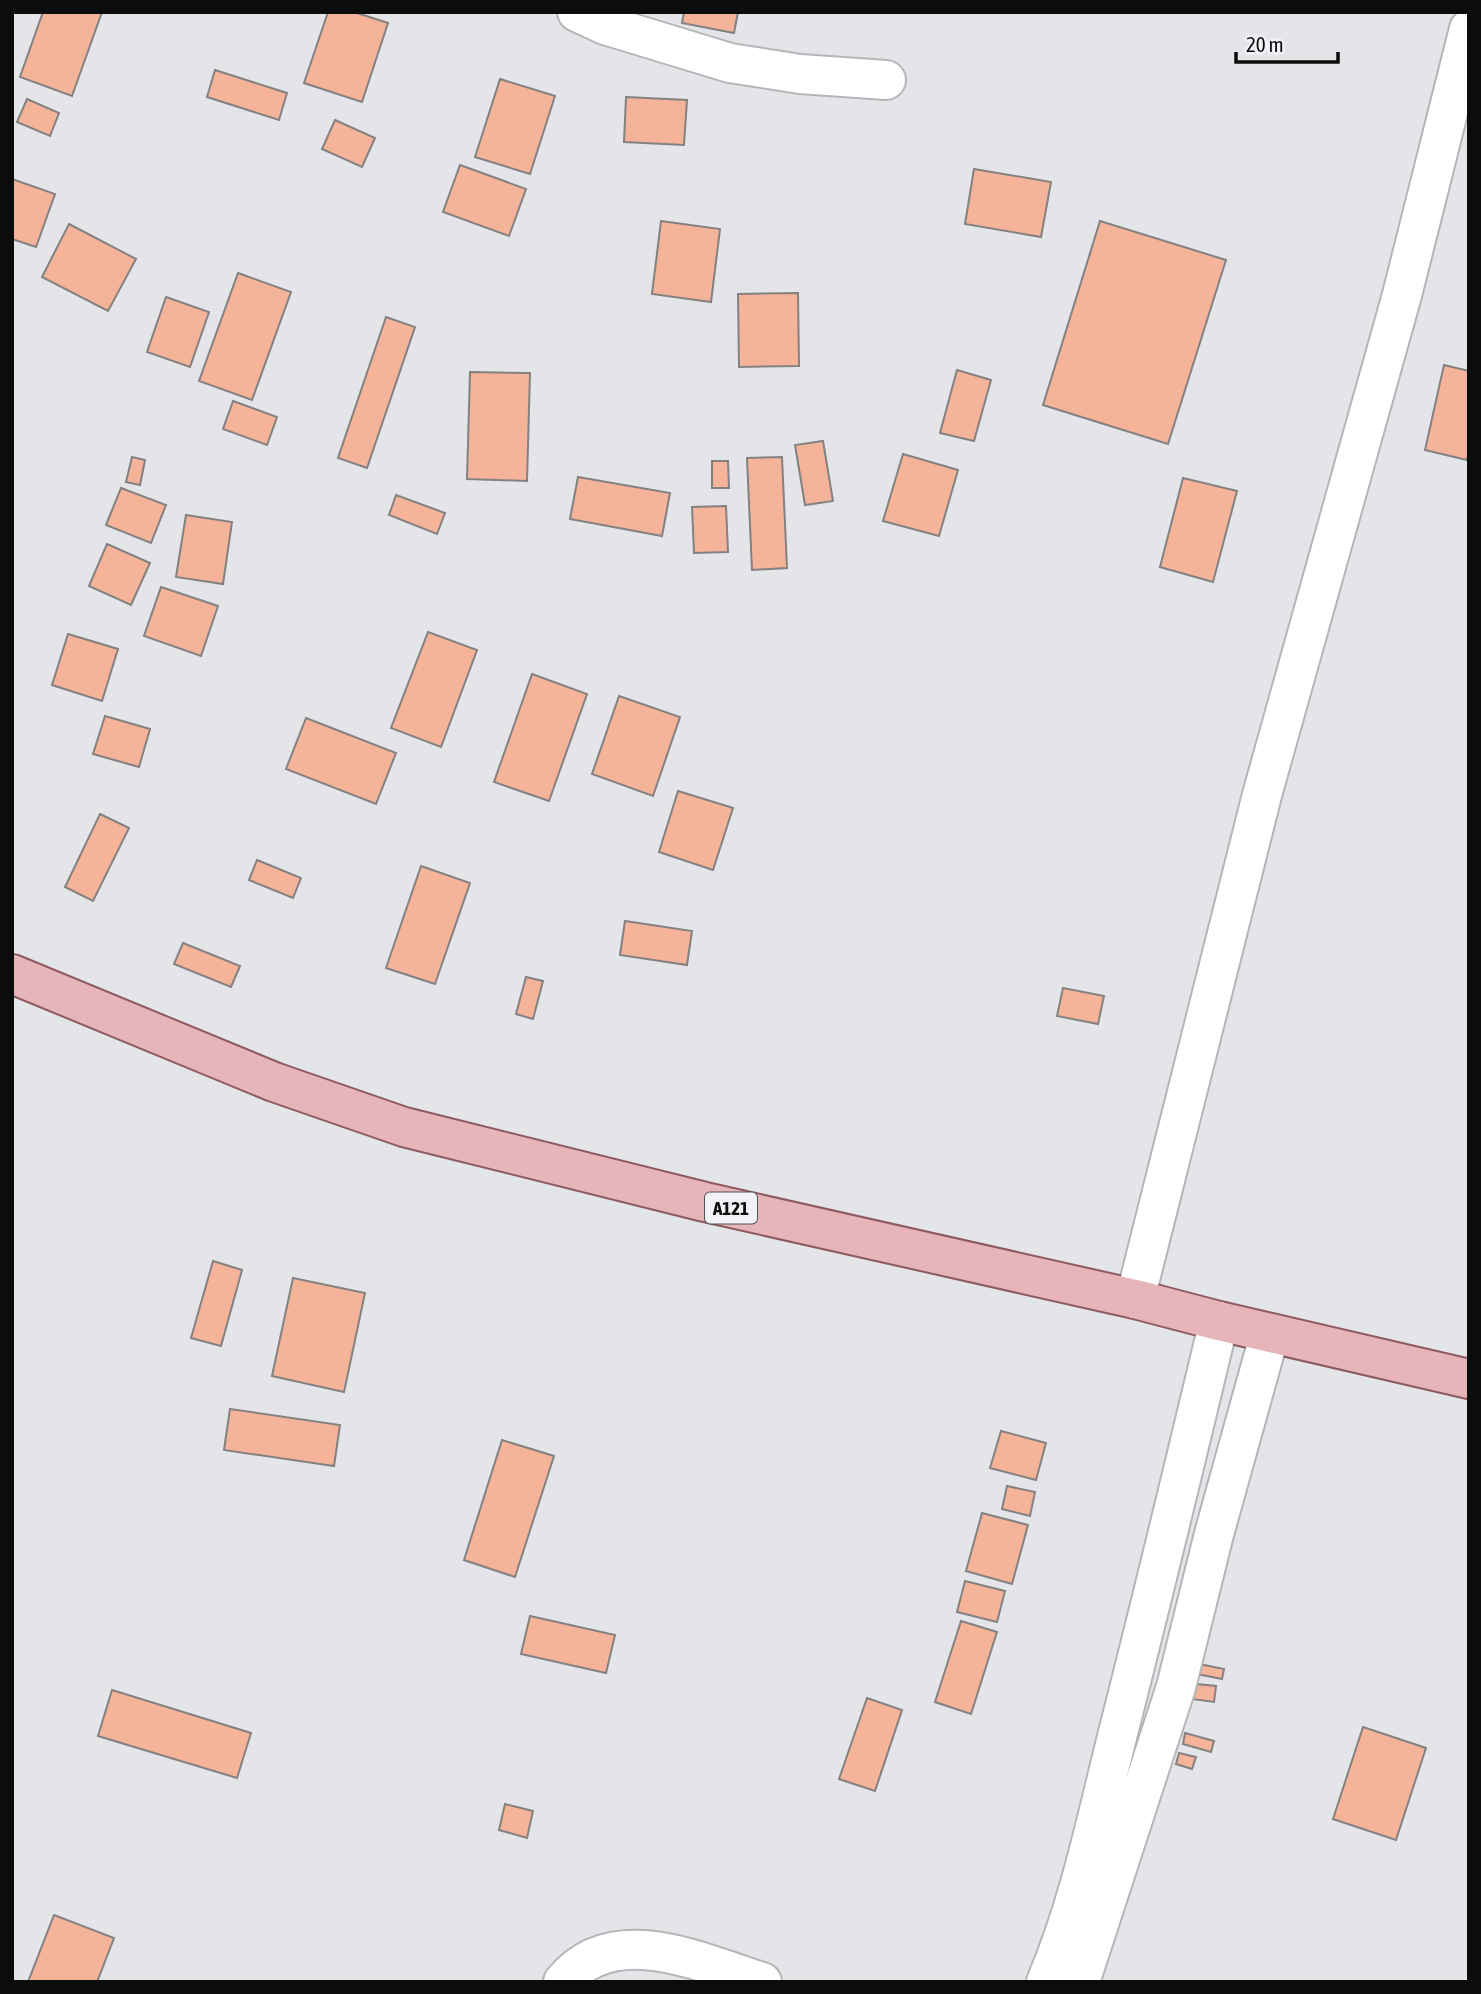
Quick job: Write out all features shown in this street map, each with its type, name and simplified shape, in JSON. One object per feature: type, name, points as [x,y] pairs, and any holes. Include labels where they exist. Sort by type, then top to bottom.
[{"type":"main road","name":"A121","points":[[12,974],[274,1082],[404,1127],[705,1202],[1135,1299],[1469,1379]]},
{"type":"street","points":[[577,12],[605,25],[730,64],[800,74],[886,80]]},
{"type":"street","points":[[1135,1299],[1259,808],[1402,295],[1469,29]]},
{"type":"street","points":[[1046,1982],[1072,1914],[1164,1553],[1219,1321]]},
{"type":"street","points":[[1080,1982],[1176,1687],[1214,1534],[1270,1333]]},
{"type":"street","points":[[563,1982],[575,1967],[588,1960],[625,1950],[643,1949],[664,1951],[762,1982]]},
{"type":"building","points":[[43,12],[102,12],[72,96],[20,77]]},
{"type":"building","points":[[328,12],[354,12],[388,23],[362,102],[304,83]]},
{"type":"building","points":[[684,12],[738,12],[734,33],[682,23]]},
{"type":"building","points":[[215,70],[287,93],[279,120],[207,97]]},
{"type":"building","points":[[500,79],[555,96],[530,174],[475,157]]},
{"type":"building","points":[[626,97],[687,100],[684,145],[624,142]]},
{"type":"building","points":[[27,99],[59,113],[50,136],[17,122]]},
{"type":"building","points":[[335,120],[375,138],[362,167],[322,149]]},
{"type":"building","points":[[460,165],[526,189],[509,236],[443,212]]},
{"type":"building","points":[[974,169],[1051,182],[1041,237],[965,224]]},
{"type":"building","points":[[12,179],[55,194],[36,247],[12,239]]},
{"type":"building","points":[[661,221],[720,229],[711,302],[652,294]]},
{"type":"building","points":[[1100,221],[1226,260],[1168,444],[1043,405]]},
{"type":"building","points":[[69,224],[136,259],[108,311],[42,277]]},
{"type":"building","points":[[238,273],[291,292],[252,400],[199,381]]},
{"type":"building","points":[[798,293],[799,366],[739,367],[738,294]]},
{"type":"building","points":[[166,297],[209,312],[190,367],[147,352]]},
{"type":"building","points":[[386,317],[415,327],[367,468],[338,458]]},
{"type":"building","points":[[1444,365],[1469,371],[1467,460],[1425,450]]},
{"type":"building","points":[[957,370],[991,380],[974,441],[940,433]]},
{"type":"building","points":[[470,372],[530,373],[527,481],[467,479]]},
{"type":"building","points":[[233,401],[277,417],[267,445],[223,429]]},
{"type":"building","points":[[823,441],[833,501],[805,505],[795,445]]},
{"type":"building","points":[[903,454],[958,470],[939,536],[883,521]]},
{"type":"building","points":[[132,457],[145,460],[140,485],[126,482]]},
{"type":"building","points":[[782,457],[787,568],[752,570],[747,458]]},
{"type":"building","points":[[712,461],[728,461],[729,488],[712,488]]},
{"type":"building","points":[[578,477],[670,493],[662,536],[570,519]]},
{"type":"building","points":[[1183,478],[1237,491],[1213,582],[1160,567]]},
{"type":"building","points":[[121,488],[166,505],[151,543],[106,525]]},
{"type":"building","points":[[396,495],[445,513],[437,534],[389,515]]},
{"type":"building","points":[[726,506],[728,552],[694,553],[692,507]]},
{"type":"building","points":[[186,515],[232,522],[223,584],[176,577]]},
{"type":"building","points":[[107,544],[150,563],[131,605],[89,586]]},
{"type":"building","points":[[161,587],[218,606],[201,656],[144,636]]},
{"type":"building","points":[[428,632],[477,650],[441,747],[391,728]]},
{"type":"building","points":[[68,634],[118,649],[102,701],[52,685]]},
{"type":"building","points":[[532,674],[587,694],[549,801],[494,782]]},
{"type":"building","points":[[619,696],[680,717],[653,796],[592,774]]},
{"type":"building","points":[[105,716],[150,729],[139,767],[93,754]]},
{"type":"building","points":[[306,718],[396,753],[376,804],[286,769]]},
{"type":"building","points":[[678,791],[733,808],[713,870],[659,852]]},
{"type":"building","points":[[100,814],[129,828],[93,901],[65,887]]},
{"type":"building","points":[[257,860],[301,878],[293,898],[249,880]]},
{"type":"building","points":[[421,866],[470,883],[435,984],[386,968]]},
{"type":"building","points":[[625,921],[692,931],[687,965],[620,955]]},
{"type":"building","points":[[183,943],[240,966],[231,987],[174,964]]},
{"type":"building","points":[[526,977],[543,981],[533,1019],[516,1014]]},
{"type":"building","points":[[1063,988],[1104,996],[1098,1024],[1057,1016]]},
{"type":"building","points":[[213,1261],[242,1270],[221,1346],[191,1338]]},
{"type":"building","points":[[293,1278],[365,1293],[344,1392],[272,1376]]},
{"type":"building","points":[[230,1409],[340,1425],[334,1466],[224,1450]]},
{"type":"building","points":[[1001,1431],[1046,1443],[1036,1480],[990,1468]]},
{"type":"building","points":[[502,1440],[554,1456],[515,1577],[464,1560]]},
{"type":"building","points":[[1007,1486],[1035,1492],[1030,1516],[1002,1509]]},
{"type":"building","points":[[982,1513],[1028,1525],[1012,1584],[966,1571]]},
{"type":"building","points":[[965,1581],[1005,1591],[997,1622],[957,1612]]},
{"type":"building","points":[[530,1616],[615,1635],[606,1673],[521,1654]]},
{"type":"building","points":[[961,1621],[997,1632],[971,1714],[935,1702]]},
{"type":"building","points":[[1194,1663],[1224,1669],[1222,1679],[1192,1673]]},
{"type":"building","points":[[1186,1683],[1216,1686],[1214,1702],[1184,1698]]},
{"type":"building","points":[[112,1690],[251,1733],[237,1778],[98,1736]]},
{"type":"building","points":[[867,1698],[902,1710],[875,1791],[839,1779]]},
{"type":"building","points":[[1363,1727],[1426,1748],[1396,1840],[1333,1819]]},
{"type":"building","points":[[1185,1733],[1214,1741],[1211,1752],[1183,1744]]},
{"type":"building","points":[[1179,1753],[1196,1757],[1192,1769],[1176,1764]]},
{"type":"building","points":[[505,1804],[533,1811],[527,1838],[499,1830]]},
{"type":"building","points":[[54,1915],[114,1938],[97,1982],[28,1982]]}]
